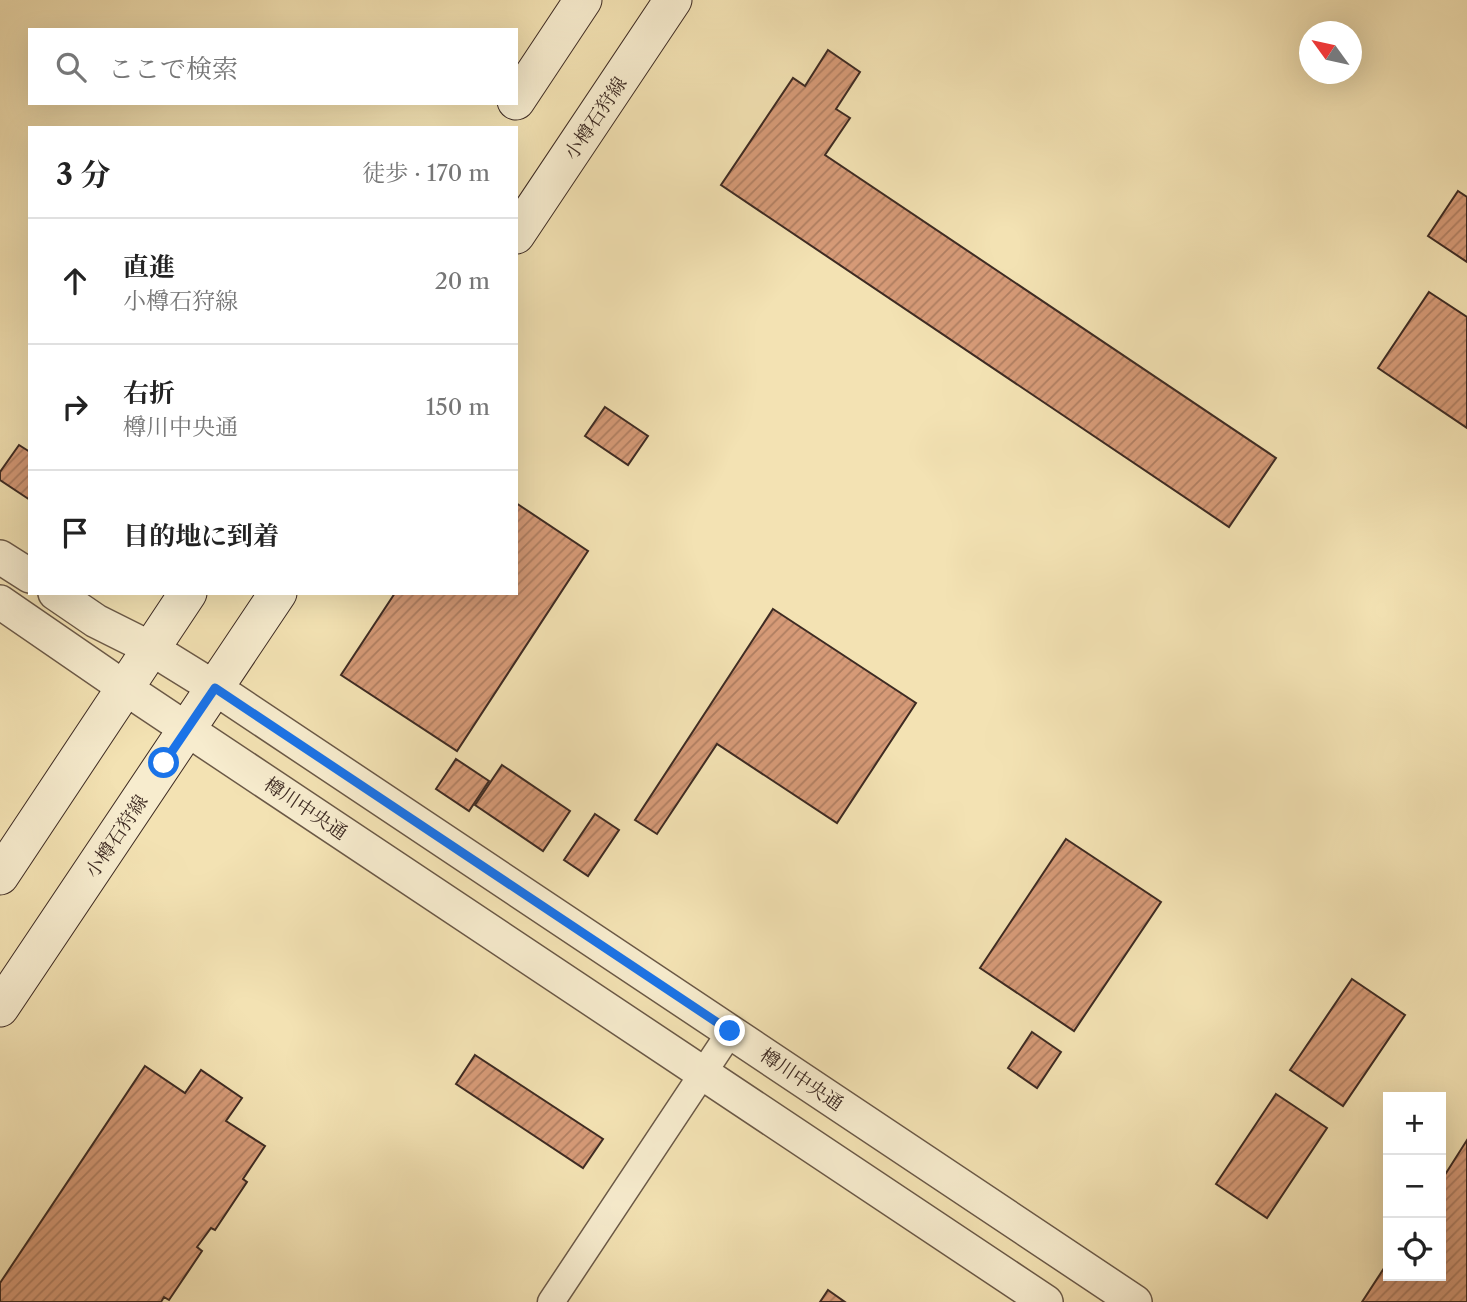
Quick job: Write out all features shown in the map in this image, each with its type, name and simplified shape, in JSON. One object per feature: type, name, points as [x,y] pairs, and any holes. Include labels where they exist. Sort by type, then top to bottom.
[{"type":"main road","points":[[518,98],[583,0]]},
{"type":"main road","name":"小樽石狩線","points":[[518,232],[673,0]]},
{"type":"main road","points":[[499,126],[513,105]]},
{"type":"main road","points":[[0,876],[187,595]]},
{"type":"main road","name":"小樽石狩線","points":[[0,1008],[277,595]]},
{"type":"street","points":[[0,556],[28,575]]},
{"type":"street","name":"樽川中央通","points":[[58,595],[96,621],[152,649],[215,688],[1135,1302]]},
{"type":"street","name":"樽川中央通","points":[[0,602],[1046,1302]]},
{"type":"street","points":[[551,1302],[730,1031]]},
{"type":"building","points":[[828,50],[860,72],[836,109],[850,118],[825,155],[1276,458],[1229,527],[721,185],[793,78],[805,86]]},
{"type":"building","points":[[1458,191],[1467,197],[1467,262],[1428,236]]},
{"type":"building","points":[[1429,292],[1467,317],[1467,428],[1378,368]]},
{"type":"building","points":[[605,407],[648,436],[628,465],[585,436]]},
{"type":"building","points":[[19,445],[28,451],[28,499],[0,480],[0,472]]},
{"type":"building","points":[[518,504],[588,551],[457,751],[341,675],[394,595],[518,595]]},
{"type":"building","points":[[773,609],[916,703],[837,823],[717,744],[657,834],[635,820]]},
{"type":"building","points":[[456,759],[489,781],[469,811],[436,789]]},
{"type":"building","points":[[502,765],[570,811],[543,851],[475,805]]},
{"type":"building","points":[[595,814],[619,830],[588,876],[564,860]]},
{"type":"building","points":[[1066,839],[1161,902],[1074,1031],[980,968]]},
{"type":"building","points":[[1352,979],[1405,1015],[1343,1106],[1290,1070]]},
{"type":"building","points":[[1032,1032],[1061,1052],[1037,1088],[1008,1068]]},
{"type":"building","points":[[475,1055],[603,1139],[583,1168],[456,1084]]},
{"type":"building","points":[[145,1066],[185,1093],[201,1070],[242,1098],[226,1121],[265,1146],[243,1179],[247,1182],[215,1230],[211,1228],[197,1247],[202,1251],[169,1300],[164,1297],[161,1302],[0,1302],[0,1283]]},
{"type":"building","points":[[1276,1094],[1327,1128],[1267,1218],[1216,1184]]},
{"type":"building","points":[[1467,1140],[1467,1302],[1362,1302],[1383,1270],[1383,1281],[1446,1281],[1446,1173]]},
{"type":"building","points":[[828,1290],[845,1302],[820,1302]]},
{"type":"route","points":[[164,763],[215,688],[730,1031]]}]
